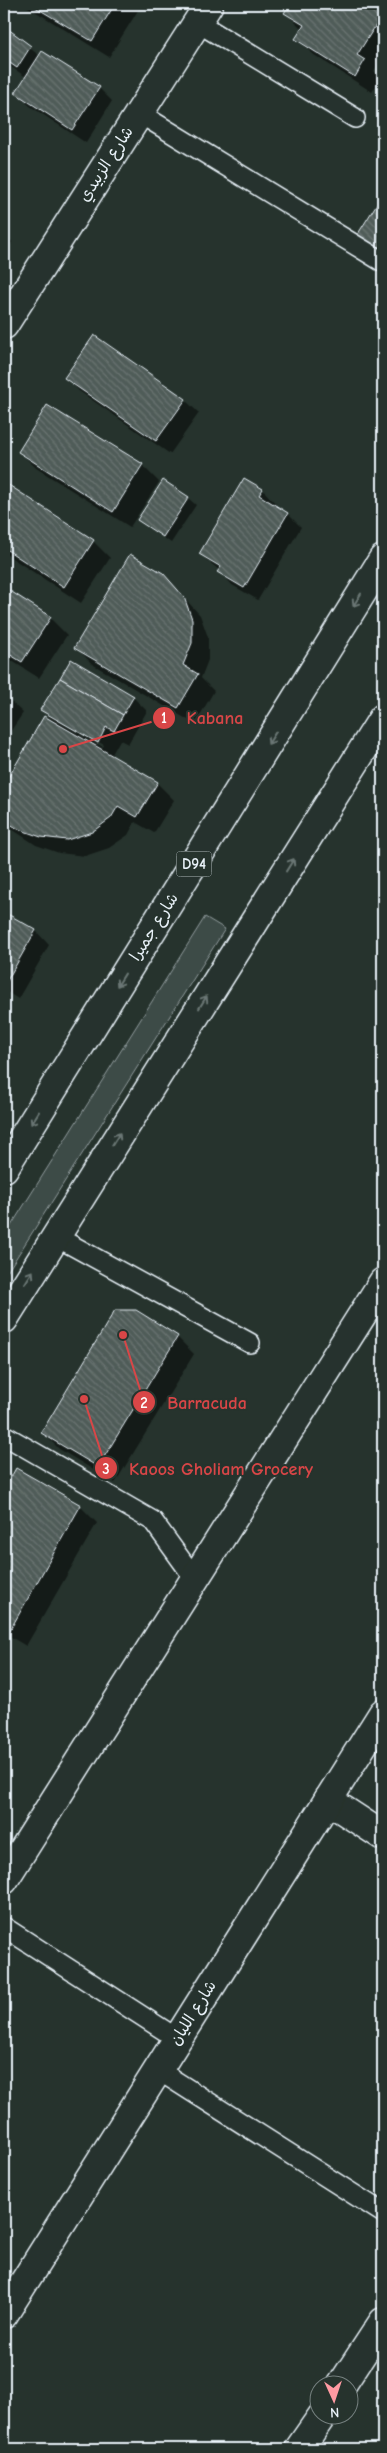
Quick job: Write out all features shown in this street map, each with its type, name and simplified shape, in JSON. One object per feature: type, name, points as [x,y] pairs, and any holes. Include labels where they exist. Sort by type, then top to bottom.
[{"type":"street","name":"شارع الزبيدي","points":[[4,325],[203,13]]},
{"type":"street","name":"شارع جميرا","points":[[4,1168],[383,559]]},
{"type":"street","points":[[4,1319],[383,718]]},
{"type":"street","points":[[4,1880],[195,1579],[376,1310],[383,1282]]},
{"type":"street","name":"شارع الليان","points":[[4,2314],[158,2070],[176,2038],[383,1713]]},
{"type":"street","points":[[328,1800],[383,1836]]},
{"type":"street","points":[[348,2376],[383,2322]]},
{"type":"street","points":[[300,2449],[315,2426]]},
{"type":"lane","points":[[203,13],[355,118]]},
{"type":"lane","points":[[139,113],[383,262]]},
{"type":"lane","points":[[55,1236],[250,1343]]},
{"type":"lane","points":[[4,1434],[153,1521],[195,1579]]},
{"type":"lane","points":[[4,1926],[176,2038]]},
{"type":"lane","points":[[158,2070],[383,2213]]},
{"type":"shaded area","points":[[205,917],[225,929],[4,1277],[4,1237]]},
{"type":"building","points":[[30,4],[115,4],[92,41]]},
{"type":"building","points":[[290,4],[383,4],[383,14],[357,55],[365,60],[355,77],[295,39],[304,25],[284,13]]},
{"type":"building","points":[[4,26],[31,46],[17,68],[4,59]]},
{"type":"building","points":[[42,51],[100,87],[72,130],[15,93]]},
{"type":"building","points":[[383,194],[383,255],[356,237]]},
{"type":"building","points":[[94,335],[186,399],[156,441],[64,378]]},
{"type":"building","points":[[47,405],[143,464],[113,512],[18,452]]},
{"type":"building","points":[[244,478],[263,489],[259,495],[288,513],[244,588],[217,572],[221,567],[199,554]]},
{"type":"building","points":[[163,480],[189,497],[163,537],[137,520]]},
{"type":"building","points":[[4,482],[94,540],[64,587],[4,548]]},
{"type":"building","points":[[130,554],[163,573],[184,597],[192,619],[192,643],[183,665],[198,674],[178,708],[74,648]]},
{"type":"building","points":[[4,587],[51,617],[22,662],[4,651]]},
{"type":"building","points":[[71,659],[134,696],[123,715],[60,678]]},
{"type":"building","points":[[60,678],[123,715],[114,731],[106,727],[98,743],[40,710]]},
{"type":"building","points":[[44,716],[158,782],[137,817],[118,806],[111,818],[92,832],[67,840],[41,837],[18,829],[4,820],[4,785]]},
{"type":"building","points":[[4,912],[36,930],[4,986]]},
{"type":"building","points":[[115,1310],[136,1310],[178,1336],[98,1467],[41,1433]]},
{"type":"building","points":[[16,1468],[81,1505],[10,1630],[4,1627],[4,1490]]},
{"type":"place","name":"Kabana","points":[[63,749]]},
{"type":"place","name":"Barracuda","points":[[123,1335]]},
{"type":"place","name":"Kaoos Gholiam Grocery","points":[[84,1399]]}]
